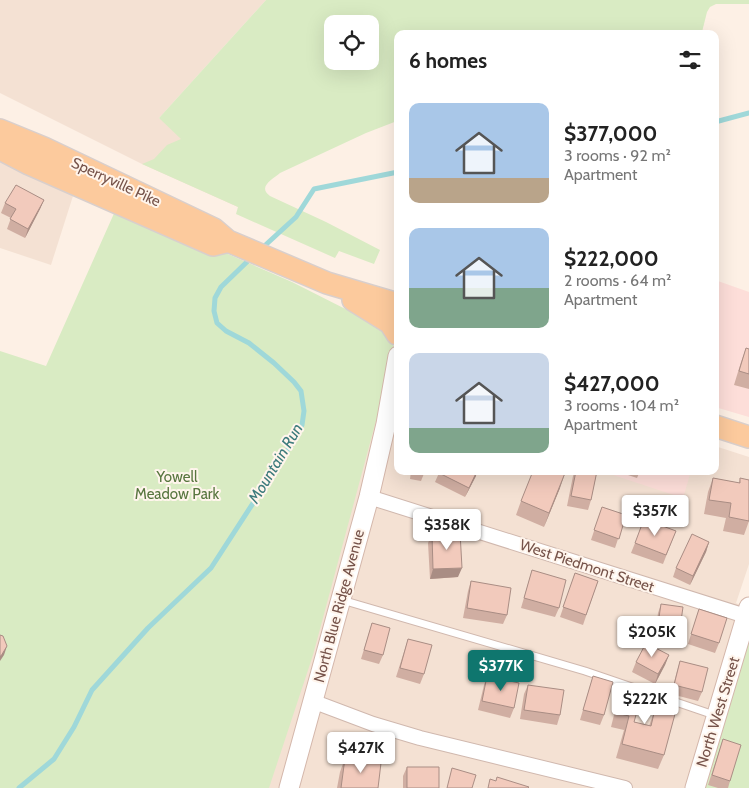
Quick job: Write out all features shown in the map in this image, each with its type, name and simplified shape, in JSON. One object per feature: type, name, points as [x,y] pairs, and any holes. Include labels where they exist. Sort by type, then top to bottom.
[{"type":"main road","name":"Sperryville Pike","points":[[0,130],[44,148],[214,229],[228,241],[327,283],[394,303]]},
{"type":"main road","name":"Sperryville Pike","points":[[0,149],[29,164],[213,245],[228,241]]},
{"type":"main road","name":"Sperryville Pike","points":[[327,283],[390,323],[394,328]]},
{"type":"main road","points":[[719,427],[749,437]]},
{"type":"street","name":"North Blue Ridge Avenue","points":[[289,788],[369,497],[386,424],[394,379]]},
{"type":"street","name":"North Blue Ridge Avenue","points":[[386,424],[394,406]]},
{"type":"street","name":"West Piedmont Street","points":[[369,497],[748,613]]},
{"type":"street","name":"North West Street","points":[[695,788],[748,613]]},
{"type":"street","points":[[312,702],[373,724],[420,738],[625,788]]},
{"type":"lane","points":[[340,599],[585,671],[717,716]]},
{"type":"shaded area","points":[[0,0],[266,0],[159,118],[255,171],[238,207],[142,164],[0,93]]},
{"type":"shaded area","points":[[0,158],[73,196],[51,265],[0,248]]},
{"type":"shaded area","points":[[719,281],[749,292],[749,417],[719,408]]},
{"type":"shaded area","points":[[385,343],[394,346],[394,475],[719,475],[719,447],[749,457],[749,564],[736,603],[749,609],[749,788],[268,788]]},
{"type":"shaded area","points":[[613,475],[690,475],[683,498]]},
{"type":"green space","points":[[266,0],[749,0],[749,4],[716,4],[710,7],[702,30],[394,30],[394,122],[366,133],[280,173],[268,183],[265,189],[266,193],[270,196],[380,250],[374,264],[339,251],[335,258],[236,214],[238,207],[142,164],[154,159],[167,145],[181,139],[159,118]]},
{"type":"green space","name":"Yowell Meadow Park","points":[[116,209],[173,230],[292,282],[379,326],[390,337],[394,354],[313,655],[269,788],[0,788],[0,351],[46,366]]},
{"type":"green space","points":[[749,639],[749,788],[703,788]]},
{"type":"building","points":[[16,185],[44,200],[28,229],[10,219],[16,209],[5,203]]},
{"type":"building","points":[[746,348],[749,349],[749,374],[739,371]]},
{"type":"building","points":[[443,475],[475,475],[469,488]]},
{"type":"building","points":[[531,475],[564,475],[549,513],[521,501]]},
{"type":"building","points":[[575,475],[596,475],[591,500],[571,496]]},
{"type":"building","points":[[713,478],[740,483],[740,478],[749,480],[749,521],[729,517],[731,503],[709,500]]},
{"type":"building","points":[[602,507],[626,515],[619,539],[594,530]]},
{"type":"building","points":[[644,519],[676,531],[666,555],[635,543]]},
{"type":"building","points":[[460,532],[462,568],[433,569],[432,534]]},
{"type":"building","points":[[692,534],[709,542],[693,576],[676,568]]},
{"type":"building","points":[[532,570],[566,580],[559,608],[524,598]]},
{"type":"building","points":[[575,573],[598,581],[586,615],[563,607]]},
{"type":"building","points":[[471,581],[511,588],[507,615],[467,608]]},
{"type":"building","points":[[661,604],[683,607],[680,628],[658,624]]},
{"type":"building","points":[[699,609],[727,618],[719,643],[691,634]]},
{"type":"building","points":[[372,623],[390,628],[383,655],[364,650]]},
{"type":"building","points":[[0,635],[3,636],[7,646],[1,656],[0,656]]},
{"type":"building","points":[[408,639],[432,645],[424,674],[400,668]]},
{"type":"building","points":[[646,643],[669,655],[658,674],[636,662]]},
{"type":"building","points":[[680,661],[708,668],[702,692],[674,685]]},
{"type":"building","points":[[487,676],[519,683],[514,708],[482,701]]},
{"type":"building","points":[[593,676],[613,682],[604,715],[583,710]]},
{"type":"building","points":[[528,685],[564,690],[560,715],[524,710]]},
{"type":"building","points":[[622,689],[642,694],[634,722],[651,726],[655,709],[675,714],[664,755],[622,744],[629,716],[616,713]]},
{"type":"building","points":[[723,739],[741,745],[730,781],[712,775]]},
{"type":"building","points":[[345,758],[381,763],[378,788],[341,788]]},
{"type":"building","points":[[407,767],[439,767],[439,788],[407,788]]},
{"type":"building","points":[[452,768],[476,775],[472,788],[447,788]]},
{"type":"building","points":[[497,777],[529,787],[488,788],[490,779],[496,781]]},
{"type":"waterway","name":"Mountain Run","points":[[719,121],[749,113]]},
{"type":"waterway","name":"Mountain Run","points":[[260,250],[296,217],[314,189],[394,173]]},
{"type":"waterway","name":"Mountain Run","points":[[19,788],[54,759],[74,727],[92,690],[148,628],[211,568],[302,425],[304,411],[301,391],[294,382],[249,343],[226,331],[217,323],[214,311],[215,298],[221,287],[252,257]]}]
